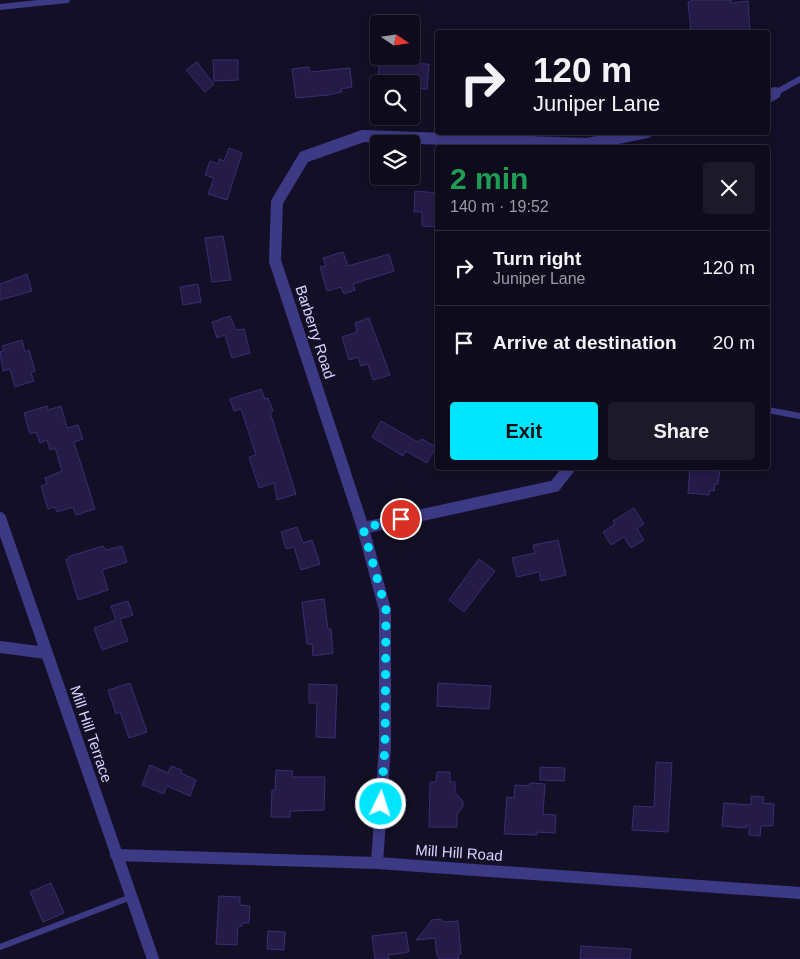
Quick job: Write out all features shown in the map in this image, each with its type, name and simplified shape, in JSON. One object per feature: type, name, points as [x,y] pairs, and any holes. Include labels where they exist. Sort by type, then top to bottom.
[{"type":"street","name":"Barberry Road","points":[[592,145],[634,135]]},
{"type":"street","name":"Barberry Road","points":[[377,863],[385,746],[386,610],[363,528],[274,261],[277,202],[304,157],[363,136],[566,145]]},
{"type":"street","points":[[363,528],[555,486],[567,470]]},
{"type":"street","name":"Mill Hill Terrace","points":[[0,518],[153,959]]},
{"type":"street","points":[[0,646],[46,653]]},
{"type":"street","name":"Mill Hill Road","points":[[116,855],[377,863],[800,894]]},
{"type":"lane","points":[[0,7],[67,0]]},
{"type":"lane","points":[[771,95],[800,79]]},
{"type":"lane","points":[[770,410],[800,416]]},
{"type":"lane","points":[[0,947],[131,898]]},
{"type":"building","points":[[693,0],[731,0],[731,3],[748,1],[750,30],[691,30],[688,2]]},
{"type":"building","points":[[213,60],[238,60],[238,80],[214,81]]},
{"type":"building","points":[[197,62],[214,84],[205,92],[186,70]]},
{"type":"building","points":[[429,64],[427,89],[420,89],[420,75],[378,75],[379,65]]},
{"type":"building","points":[[309,67],[310,72],[350,68],[352,87],[341,89],[342,92],[328,95],[296,98],[292,69]]},
{"type":"building","points":[[229,148],[242,153],[227,200],[208,194],[214,178],[205,175],[210,161],[218,164],[219,159],[224,161]]},
{"type":"building","points":[[415,191],[435,193],[435,227],[422,226],[422,212],[414,212]]},
{"type":"building","points":[[223,236],[231,280],[212,282],[205,238]]},
{"type":"building","points":[[343,252],[348,266],[389,254],[394,271],[353,284],[355,290],[344,294],[341,287],[327,291],[320,267],[326,266],[323,258]]},
{"type":"building","points":[[27,274],[32,291],[0,300],[0,284]]},
{"type":"building","points":[[198,284],[201,302],[183,305],[180,287]]},
{"type":"building","points":[[230,316],[236,330],[244,329],[250,353],[232,358],[225,335],[217,338],[212,322]]},
{"type":"building","points":[[369,318],[390,375],[373,380],[368,364],[361,366],[358,357],[349,360],[342,337],[357,332],[355,323]]},
{"type":"building","points":[[22,340],[25,352],[29,350],[35,371],[31,373],[34,381],[15,387],[10,369],[3,371],[0,352],[4,351],[2,346]]},
{"type":"building","points":[[261,389],[265,399],[268,398],[273,411],[270,412],[296,494],[277,500],[274,483],[259,488],[249,457],[256,455],[241,409],[234,411],[230,399]]},
{"type":"building","points":[[47,406],[48,410],[61,406],[67,428],[78,425],[83,439],[74,442],[95,509],[76,515],[73,507],[57,512],[55,507],[48,509],[41,486],[47,484],[45,478],[62,471],[55,448],[50,450],[47,440],[40,443],[36,432],[30,434],[24,413]]},
{"type":"building","points":[[381,421],[418,442],[422,439],[435,446],[435,449],[427,463],[406,451],[403,456],[372,437]]},
{"type":"building","points":[[690,470],[720,470],[718,484],[715,484],[714,491],[710,490],[709,495],[688,493]]},
{"type":"building","points":[[634,508],[644,524],[637,529],[644,540],[631,548],[624,537],[611,545],[603,532],[615,524],[613,521]]},
{"type":"building","points":[[297,527],[303,543],[312,540],[320,564],[301,570],[294,547],[286,549],[281,532]]},
{"type":"building","points":[[558,540],[566,575],[541,581],[539,572],[517,577],[512,558],[535,553],[533,545]]},
{"type":"building","points":[[103,546],[106,550],[122,546],[127,562],[102,570],[108,590],[78,600],[66,560],[70,556]]},
{"type":"building","points":[[479,559],[495,571],[464,612],[449,600]]},
{"type":"building","points":[[324,599],[328,629],[331,629],[333,653],[313,656],[312,644],[307,644],[302,602]]},
{"type":"building","points":[[128,601],[133,615],[120,619],[128,641],[102,650],[94,628],[116,620],[111,606]]},
{"type":"building","points":[[130,683],[147,732],[129,738],[120,712],[116,714],[108,690]]},
{"type":"building","points":[[438,683],[491,686],[489,709],[437,706]]},
{"type":"building","points":[[309,684],[337,685],[335,738],[316,737],[317,703],[309,703]]},
{"type":"building","points":[[656,762],[672,763],[668,832],[632,830],[634,806],[654,807]]},
{"type":"building","points":[[150,765],[168,773],[171,766],[182,770],[181,773],[196,780],[190,796],[167,786],[164,794],[142,785]]},
{"type":"building","points":[[540,767],[565,768],[564,781],[540,780]]},
{"type":"building","points":[[276,770],[293,771],[292,777],[325,777],[324,810],[290,811],[290,817],[271,817],[272,790],[275,790]]},
{"type":"building","points":[[437,772],[450,772],[450,782],[455,782],[455,792],[463,802],[463,807],[457,814],[457,827],[429,827],[430,782],[436,782]]},
{"type":"building","points":[[530,783],[545,784],[543,814],[556,815],[555,833],[537,832],[537,835],[504,834],[507,797],[514,798],[515,785],[529,786]]},
{"type":"building","points":[[751,796],[764,797],[763,803],[774,804],[773,826],[761,826],[760,836],[749,835],[749,825],[746,828],[722,826],[724,803],[751,805]]},
{"type":"building","points":[[51,883],[64,913],[43,922],[30,892]]},
{"type":"building","points":[[219,896],[240,897],[240,905],[250,906],[249,923],[242,923],[242,926],[238,926],[237,945],[216,944]]},
{"type":"building","points":[[440,919],[444,922],[458,921],[461,954],[458,954],[459,959],[439,959],[435,938],[416,940],[432,920]]},
{"type":"building","points":[[268,931],[285,932],[284,950],[267,949]]},
{"type":"building","points":[[406,932],[409,952],[388,955],[389,959],[375,959],[372,936]]},
{"type":"building","points":[[581,946],[631,949],[630,959],[580,959]]},
{"type":"route","points":[[381,804],[385,746],[386,610],[363,528],[401,519]]}]
